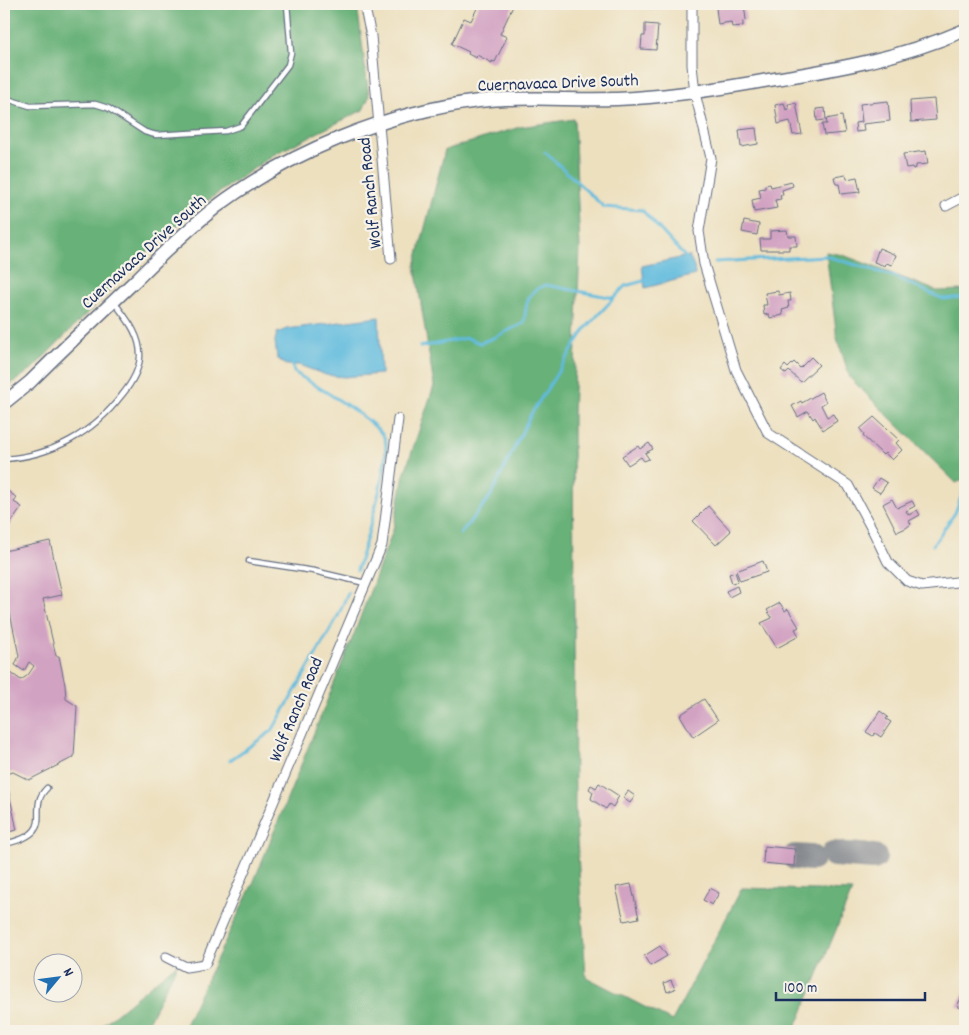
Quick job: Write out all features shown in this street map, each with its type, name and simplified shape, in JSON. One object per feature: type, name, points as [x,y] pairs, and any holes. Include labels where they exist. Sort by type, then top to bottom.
[{"type":"street","name":"Wolf Ranch Road","points":[[364,4],[371,36],[391,258]]},
{"type":"street","points":[[692,4],[692,65],[695,93],[711,158],[699,231],[704,264],[736,370],[768,433],[848,486],[888,562],[907,581],[922,586],[965,581]]},
{"type":"street","name":"Cuernavaca Drive South","points":[[4,403],[30,382],[188,230],[217,206],[278,167],[340,138],[378,124],[433,109],[479,101],[520,98],[598,100],[695,93],[844,68],[880,60],[940,41],[965,30]]},
{"type":"street","points":[[946,206],[965,196]]},
{"type":"street","name":"Wolf Ranch Road","points":[[166,957],[186,967],[205,964],[382,545],[398,419]]},
{"type":"lane","points":[[4,98],[30,106],[95,104],[108,108],[145,132],[156,135],[226,131],[241,126],[288,65],[291,53],[287,4]]},
{"type":"lane","points":[[4,459],[35,455],[51,450],[74,438],[107,413],[125,391],[138,368],[139,347],[133,329],[113,301]]},
{"type":"lane","points":[[249,561],[314,571],[366,583]]},
{"type":"lane","points":[[4,836],[5,844],[20,840],[34,831],[39,822],[39,800],[41,793],[47,788]]},
{"type":"green space","points":[[4,4],[357,4],[369,97],[363,110],[273,155],[203,204],[153,246],[32,369],[4,389]]},
{"type":"green space","points":[[574,119],[580,248],[573,414],[575,809],[586,977],[672,1021],[742,888],[852,891],[800,1018],[793,1031],[182,1031],[254,881],[354,634],[393,530],[404,475],[434,386],[415,266],[445,150],[520,127]]},
{"type":"green space","points":[[826,252],[843,255],[937,291],[965,290],[965,479],[956,483],[850,378],[837,338]]},
{"type":"green space","points":[[178,963],[148,1022],[151,1031],[95,1031]]},
{"type":"water","points":[[689,256],[695,275],[645,288],[642,266]]},
{"type":"water","points":[[379,317],[381,374],[344,377],[326,375],[299,365],[286,365],[277,358],[275,341],[277,333],[287,329]]},
{"type":"building","points":[[479,4],[514,4],[500,34],[507,37],[495,62],[492,61],[492,63],[477,55],[476,58],[468,54],[469,52],[452,44],[464,18],[471,21]]},
{"type":"building","points":[[640,4],[661,4],[661,9],[640,8]]},
{"type":"building","points":[[732,4],[744,4],[746,20],[743,21],[743,26],[732,27],[731,22],[718,24],[716,8],[732,6]]},
{"type":"building","points":[[645,24],[658,25],[656,50],[641,49],[642,36],[645,36]]},
{"type":"building","points":[[934,99],[936,120],[911,122],[910,101]]},
{"type":"building","points":[[888,101],[890,121],[863,124],[864,131],[856,132],[855,123],[862,122],[860,104]]},
{"type":"building","points":[[784,103],[786,110],[789,109],[788,104],[796,103],[802,134],[793,135],[790,121],[778,124],[775,105]]},
{"type":"building","points":[[825,108],[826,120],[817,121],[816,109]]},
{"type":"building","points":[[842,116],[845,133],[824,135],[822,124],[827,124],[826,119]]},
{"type":"building","points":[[756,128],[758,144],[741,147],[739,130]]},
{"type":"building","points":[[926,151],[928,164],[916,165],[916,168],[913,169],[912,167],[906,168],[903,154]]},
{"type":"building","points":[[846,175],[847,179],[857,177],[860,192],[841,194],[839,184],[836,184],[834,177]]},
{"type":"building","points":[[792,182],[793,186],[782,190],[783,195],[780,195],[781,199],[775,200],[777,208],[754,212],[752,200],[761,198],[759,189],[765,188],[765,185],[770,184],[771,187]]},
{"type":"building","points":[[744,221],[759,224],[757,235],[742,232]]},
{"type":"building","points":[[787,230],[788,236],[796,236],[797,246],[789,246],[789,250],[761,250],[760,239],[770,239],[770,231]]},
{"type":"building","points":[[879,248],[896,255],[892,265],[886,263],[885,266],[874,262]]},
{"type":"building","points":[[778,291],[779,295],[790,293],[791,301],[788,301],[789,308],[782,310],[783,315],[770,318],[769,314],[764,315],[763,305],[767,305],[765,293]]},
{"type":"building","points":[[811,357],[819,365],[801,382],[789,371],[786,374],[781,370],[785,365],[788,368],[794,362],[800,368]]},
{"type":"building","points":[[821,392],[826,402],[821,405],[827,417],[833,414],[837,421],[823,430],[815,417],[813,419],[808,411],[798,417],[792,406],[801,401],[802,403]]},
{"type":"building","points":[[874,417],[899,440],[896,443],[902,450],[892,460],[885,453],[883,455],[863,436],[864,434],[860,429]]},
{"type":"building","points":[[649,443],[653,449],[645,453],[649,459],[644,461],[641,457],[628,465],[622,456],[638,446],[640,449]]},
{"type":"building","points":[[879,478],[887,483],[880,493],[872,488]]},
{"type":"building","points":[[4,488],[17,498],[14,502],[22,507],[4,533]]},
{"type":"building","points":[[892,499],[897,508],[912,501],[915,506],[906,511],[909,515],[917,510],[920,515],[909,521],[911,524],[906,528],[897,532],[883,504]]},
{"type":"building","points":[[708,506],[731,531],[716,545],[693,521]]},
{"type":"building","points":[[50,541],[62,595],[43,599],[56,656],[59,656],[66,699],[77,706],[74,757],[29,780],[13,772],[5,774],[17,830],[4,833],[4,668],[21,680],[28,675],[34,666],[29,662],[24,671],[15,665],[19,656],[4,584],[4,551]]},
{"type":"building","points":[[763,561],[767,572],[740,581],[736,571]]},
{"type":"building","points":[[735,572],[738,581],[732,583],[729,574]]},
{"type":"building","points":[[737,586],[739,592],[729,597],[726,591]]},
{"type":"building","points":[[780,603],[785,611],[788,609],[799,627],[795,629],[799,636],[777,648],[761,623],[772,618],[767,610]]},
{"type":"building","points":[[704,699],[718,720],[693,737],[680,715]]},
{"type":"building","points":[[880,711],[891,722],[881,737],[875,733],[873,736],[866,732]]},
{"type":"building","points":[[599,783],[619,796],[613,807],[609,804],[606,809],[591,799],[593,792],[589,789],[591,785],[596,788]]},
{"type":"building","points":[[628,791],[635,796],[630,803],[623,798]]},
{"type":"building","points":[[764,846],[795,849],[794,866],[763,863]]},
{"type":"building","points":[[631,884],[639,918],[624,921],[616,887]]},
{"type":"building","points":[[710,888],[719,893],[712,905],[703,900]]},
{"type":"building","points":[[660,946],[667,956],[650,966],[644,956]]},
{"type":"building","points":[[671,980],[675,989],[667,992],[664,983]]},
{"type":"building","points":[[965,991],[965,1010],[957,1006]]},
{"type":"waterway","points":[[545,152],[604,207],[642,210],[688,260]]},
{"type":"waterway","points":[[715,262],[826,256],[896,277],[943,299],[965,297]]},
{"type":"waterway","points":[[460,534],[490,497],[531,414],[586,328],[625,286],[647,280]]},
{"type":"waterway","points":[[420,347],[467,338],[480,343],[524,323],[528,299],[534,291],[546,285],[614,298]]},
{"type":"waterway","points":[[292,363],[294,372],[356,411],[378,429],[384,437],[386,447],[382,480],[357,570]]},
{"type":"waterway","points":[[933,545],[955,513],[965,487]]},
{"type":"waterway","points":[[230,760],[272,731],[338,616],[348,593]]},
{"type":"taxiway","points":[[834,854],[874,857]]},
{"type":"taxiway","points":[[795,857],[812,858]]}]
